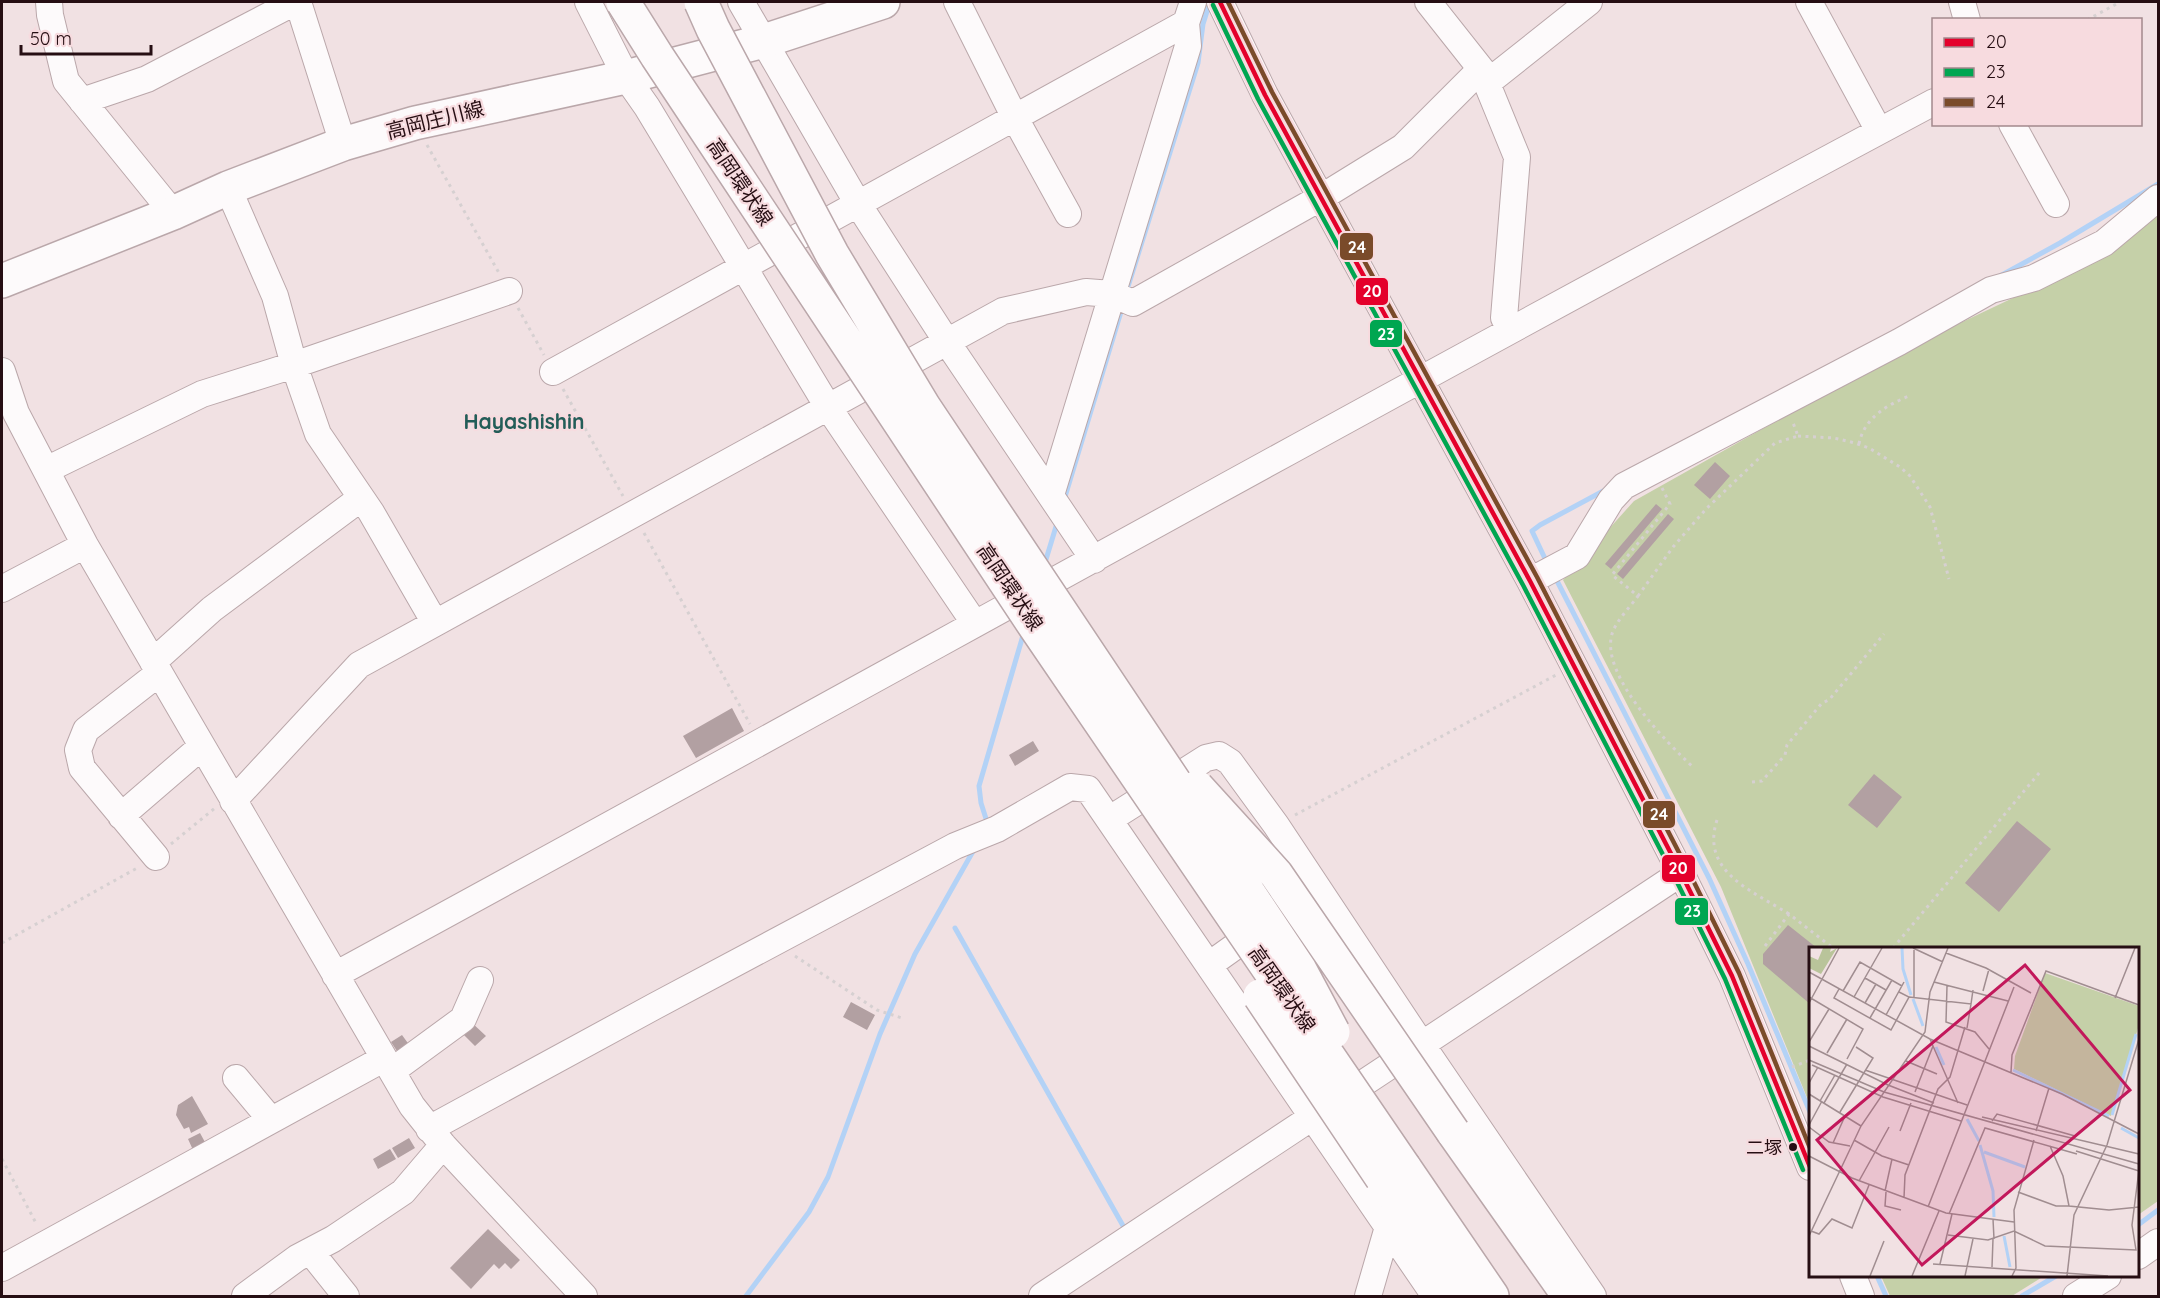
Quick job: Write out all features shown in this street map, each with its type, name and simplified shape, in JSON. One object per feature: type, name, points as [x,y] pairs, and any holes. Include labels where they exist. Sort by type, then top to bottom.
[{"type":"main road","name":"高岡環状線","points":[[623,2],[1393,1173],[1492,1296]]},
{"type":"main road","name":"高岡環状線","points":[[701,2],[713,29],[832,254],[924,407],[1300,970],[1393,1173]]},
{"type":"main road","name":"高岡庄川線","points":[[2,281],[173,213],[228,188],[343,144],[415,123],[626,77],[764,41],[883,2]]},
{"type":"main road","points":[[1125,708],[1276,874],[1569,1296]]},
{"type":"main road","points":[[1393,1173],[1464,1296]]},
{"type":"street","points":[[49,2],[66,81],[173,213]]},
{"type":"street","points":[[82,100],[147,79],[296,2],[343,144]]},
{"type":"street","points":[[588,2],[626,77],[647,107],[828,406],[975,624]]},
{"type":"street","points":[[741,2],[858,204],[947,342],[1094,560]]},
{"type":"street","points":[[957,2],[1015,118],[1068,214]]},
{"type":"street","points":[[1428,2],[1484,76],[1517,157],[1504,318],[1511,330]]},
{"type":"street","points":[[231,798],[359,665],[1003,310],[1086,291],[1121,298],[1322,197],[1403,147],[1484,76],[1589,2]]},
{"type":"street","points":[[1809,2],[1879,131]]},
{"type":"street","points":[[1962,2],[1966,18]]},
{"type":"street","points":[[1223,8],[1265,95],[1530,581],[1681,873],[1732,976],[1809,1165]]},
{"type":"street","points":[[553,372],[1015,118],[1190,12]]},
{"type":"street","points":[[1051,495],[1121,298],[1188,46],[1190,12]]},
{"type":"street","points":[[335,975],[760,744],[1511,330],[1932,103]]},
{"type":"street","points":[[2013,126],[2056,204]]},
{"type":"street","points":[[228,188],[275,296],[294,365],[318,434],[361,498],[435,623]]},
{"type":"street","points":[[1530,581],[1577,556],[1611,500],[1624,486],[1899,342],[1991,290],[2034,278],[2104,243],[2158,198]]},
{"type":"street","points":[[46,471],[202,394],[509,291]]},
{"type":"street","points":[[2,371],[16,414],[85,545],[412,1106],[436,1137],[584,1296]]},
{"type":"street","points":[[156,857],[82,768],[78,750],[86,730],[156,667],[212,609],[361,498]]},
{"type":"street","points":[[2,589],[85,545]]},
{"type":"street","points":[[122,816],[201,747]]},
{"type":"street","points":[[1110,819],[1206,758],[1219,755],[1230,762],[1276,825],[1593,1296]]},
{"type":"street","points":[[245,1296],[297,1258],[333,1239],[403,1192],[436,1137],[774,943],[955,846],[997,829],[1070,787],[1088,789],[1110,819],[1435,1296]]},
{"type":"street","points":[[1042,1296],[1681,873]]},
{"type":"street","points":[[1209,965],[1317,888]]},
{"type":"street","points":[[2,1268],[271,1120],[388,1065],[463,1019],[480,980]]},
{"type":"street","points":[[236,1078],[271,1120]]},
{"type":"street","points":[[1368,1296],[1388,1227]]},
{"type":"street","points":[[2139,1255],[2158,1242]]},
{"type":"street","points":[[310,1251],[346,1296]]},
{"type":"street","points":[[1854,1277],[1861,1296]]},
{"type":"street","points":[[2076,1296],[2105,1277]]},
{"type":"path","points":[[2091,18],[2120,2]]},
{"type":"path","points":[[415,123],[760,744]]},
{"type":"path","points":[[1858,444],[1866,426],[1874,416],[1893,403],[1909,396]]},
{"type":"path","points":[[1785,401],[1798,436]]},
{"type":"path","points":[[1694,768],[1667,743],[1647,719],[1616,668],[1610,654],[1612,632],[1674,547],[1714,502],[1775,443],[1798,436],[1834,438],[1858,444],[1900,467],[1910,476],[1930,507],[1949,579]]},
{"type":"path","points":[[1638,596],[1612,574],[1670,504],[1654,471]]},
{"type":"path","points":[[1752,782],[1762,781],[1785,755],[1786,745],[1822,703],[1829,700],[1884,634]]},
{"type":"path","points":[[1276,825],[1573,665]]},
{"type":"path","points":[[1894,947],[2040,772]]},
{"type":"path","points":[[2,943],[156,857],[231,798]]},
{"type":"path","points":[[1716,820],[1713,847],[1719,864],[1732,877],[1789,914],[1832,947]]},
{"type":"path","points":[[1765,946],[1789,914]]},
{"type":"path","points":[[774,943],[878,1010],[902,1018]]},
{"type":"path","points":[[2,1159],[46,1243]]},
{"type":"green space","points":[[2158,214],[2158,1201],[2139,1214],[2139,947],[1809,947],[1809,1103],[1721,887],[1563,580],[1634,501],[1899,352],[2093,260]]},
{"type":"green space","points":[[1881,1277],[2042,1277],[2012,1296],[1890,1296]]},
{"type":"building","points":[[1715,462],[1730,476],[1710,499],[1694,485]]},
{"type":"building","points":[[1656,504],[1662,509],[1611,569],[1605,564]]},
{"type":"building","points":[[1668,514],[1674,519],[1623,579],[1617,574]]},
{"type":"building","points":[[732,708],[744,731],[696,758],[683,736]]},
{"type":"building","points":[[1033,741],[1039,751],[1015,766],[1009,755]]},
{"type":"building","points":[[1874,774],[1902,797],[1877,828],[1848,805]]},
{"type":"building","points":[[2017,821],[2051,849],[1999,912],[1965,883]]},
{"type":"building","points":[[1788,925],[1816,947],[1809,947],[1809,1003],[1763,964],[1763,954]]},
{"type":"building","points":[[851,1002],[875,1015],[867,1030],[843,1017]]},
{"type":"building","points":[[470,1021],[486,1036],[475,1046],[460,1031]]},
{"type":"building","points":[[402,1035],[410,1046],[399,1054],[391,1042]]},
{"type":"building","points":[[192,1096],[208,1124],[191,1133],[189,1127],[184,1129],[176,1115],[178,1105]]},
{"type":"building","points":[[200,1133],[206,1144],[193,1150],[188,1139]]},
{"type":"building","points":[[409,1138],[415,1148],[398,1158],[392,1148]]},
{"type":"building","points":[[390,1149],[396,1159],[378,1169],[373,1159]]},
{"type":"building","points":[[488,1229],[520,1260],[511,1269],[505,1263],[499,1269],[494,1264],[471,1289],[450,1268]]},
{"type":"waterway","points":[[1126,293],[1198,63],[1203,24],[1210,2]]},
{"type":"waterway","points":[[2000,276],[2158,184]]},
{"type":"waterway","points":[[1064,500],[1123,305]]},
{"type":"waterway","points":[[1548,565],[1532,531],[1607,489]]},
{"type":"waterway","points":[[1044,566],[1058,520]]},
{"type":"waterway","points":[[1554,575],[1709,878],[1809,1110]]},
{"type":"waterway","points":[[988,825],[981,803],[979,786],[1024,632]]},
{"type":"waterway","points":[[746,1296],[809,1212],[828,1177],[880,1034],[915,954],[976,846]]},
{"type":"waterway","points":[[955,928],[1126,1231]]},
{"type":"waterway","points":[[2139,1224],[2158,1210]]},
{"type":"waterway","points":[[1877,1277],[1886,1296]]},
{"type":"waterway","points":[[2022,1296],[2054,1277]]},
{"type":"transit line","name":"20","points":[[1220,2],[1265,95],[1530,581],[1681,873],[1732,976],[1809,1165]]},
{"type":"transit line","name":"24","points":[[1228,2],[1272,92],[1537,577],[1688,870],[1739,973],[1809,1146]]},
{"type":"transit line","name":"23","points":[[1213,5],[1258,99],[1523,585],[1674,876],[1725,979],[1803,1170]]},
{"type":"place","name":"二塚","points":[[1793,1147]]},
{"type":"district","name":"Hayashishin","points":[[524,422]]}]
